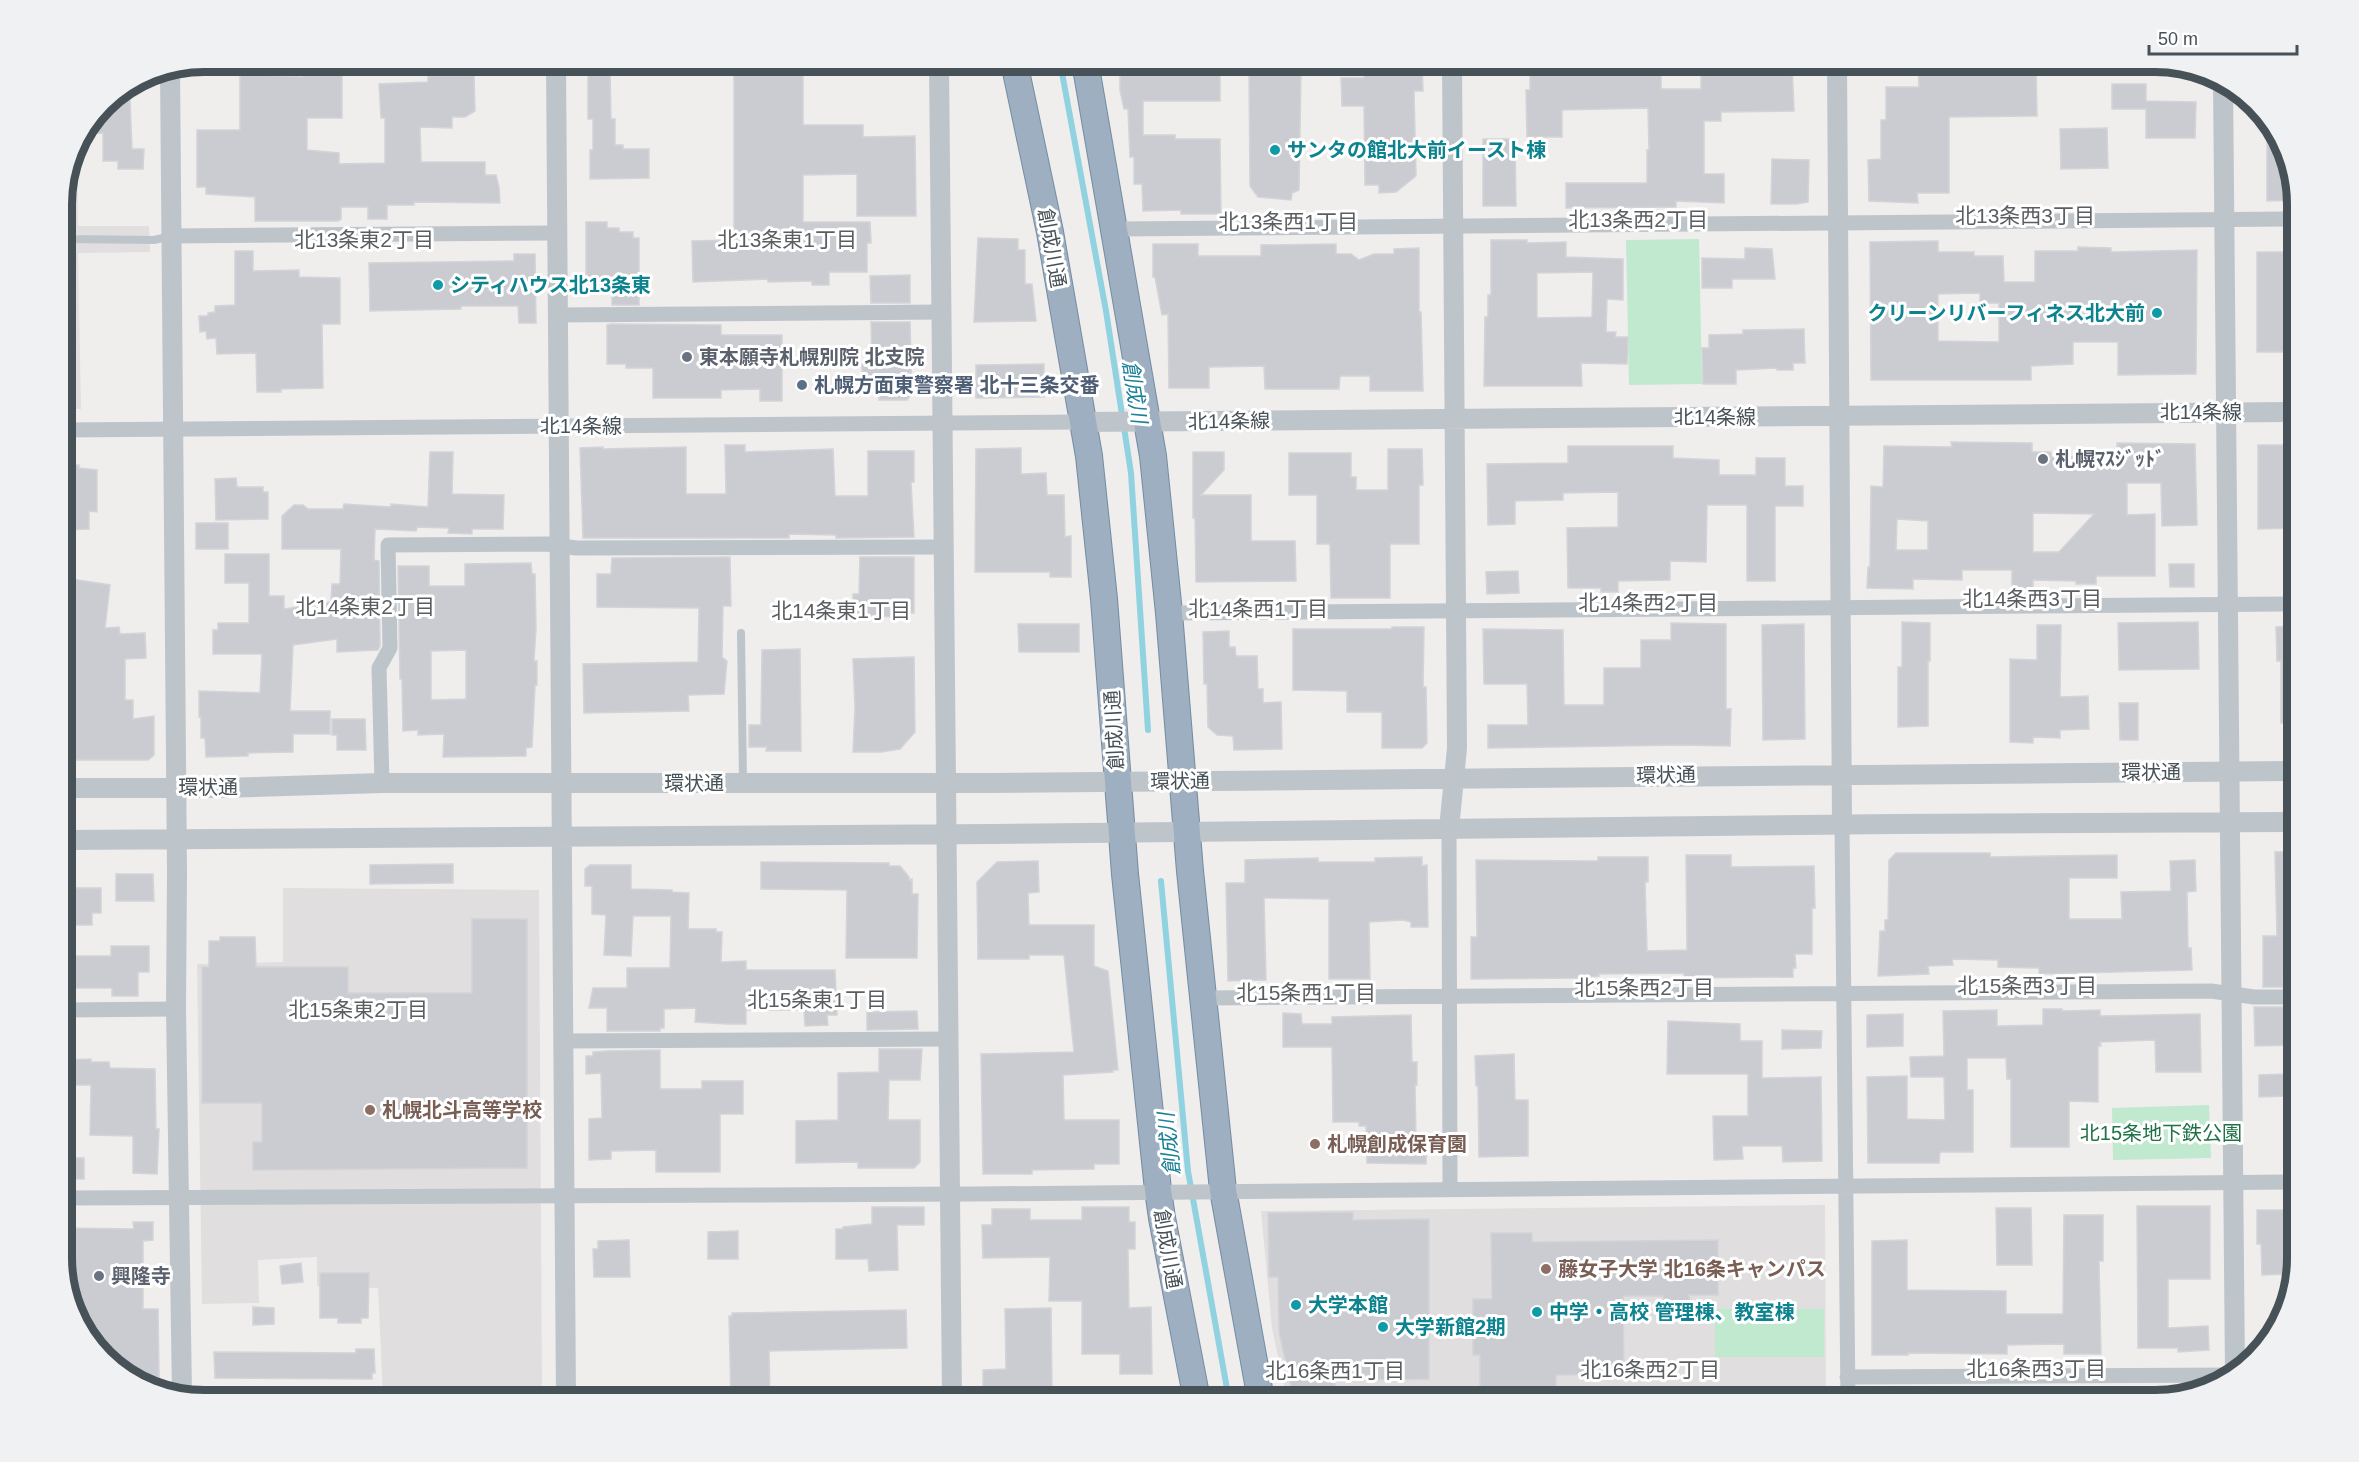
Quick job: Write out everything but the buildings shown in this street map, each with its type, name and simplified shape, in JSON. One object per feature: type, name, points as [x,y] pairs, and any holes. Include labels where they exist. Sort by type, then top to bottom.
[{"type":"highway","name":"創成川通","points":[[1016,72],[1092,422],[1089,456],[1104,599],[1121,832],[1166,1190],[1162,1218],[1195,1390]]},
{"type":"highway","points":[[1086,72],[1115,229],[1140,422],[1169,613],[1203,998],[1214,1190],[1259,1390]]},
{"type":"street","points":[[556,72],[566,1390]]},
{"type":"street","points":[[939,72],[948,782],[952,1390]]},
{"type":"street","points":[[1450,1189],[1449,829],[1455,777],[1456,611],[1452,72]]},
{"type":"street","points":[[1837,72],[1848,1390]]},
{"type":"street","points":[[170,76],[178,1196],[177,1387]]},
{"type":"street","points":[[2223,91],[2234,1364]]},
{"type":"street","points":[[1115,229],[2287,219]]},
{"type":"street","points":[[171,236],[556,233]]},
{"type":"street","points":[[558,315],[942,312]]},
{"type":"street","name":"北14条線","points":[[72,430],[2287,412]]},
{"type":"street","points":[[382,783],[379,668],[390,648],[388,545],[559,545],[576,549],[944,547]]},
{"type":"street","points":[[1169,613],[2287,604]]},
{"type":"street","name":"環状通","points":[[72,788],[221,788],[382,783],[1117,782],[1455,777],[2287,771]]},
{"type":"street","points":[[72,840],[2287,822]]},
{"type":"street","points":[[1203,998],[2211,991],[2287,997]]},
{"type":"street","points":[[72,1010],[176,1009]]},
{"type":"street","points":[[563,1041],[950,1039]]},
{"type":"street","points":[[72,1197],[950,1193],[2287,1182]]},
{"type":"street","points":[[1847,1377],[2217,1374]]},
{"type":"lane","points":[[72,239],[154,240],[171,236]]},
{"type":"lane","points":[[741,633],[743,783]]},
{"type":"shaded area","points":[[77,166],[78,226],[149,226],[150,252],[78,253],[81,409],[72,409],[72,195]]},
{"type":"shaded area","name":"札幌北斗高等学校","points":[[283,888],[539,890],[542,1390],[383,1390],[378,1288],[317,1286],[317,1257],[258,1260],[259,1303],[202,1304],[197,964],[283,962]]},
{"type":"shaded area","name":"藤女子大学 北16条キャンパス","points":[[1825,1205],[1826,1390],[1285,1390],[1272,1328],[1261,1211]]},
{"type":"green space","points":[[1699,239],[1702,384],[1629,385],[1626,240]]},
{"type":"green space","name":"北15条地下鉄公園","points":[[2209,1105],[2211,1158],[2113,1160],[2112,1108]]},
{"type":"green space","points":[[1715,1309],[1824,1309],[1824,1357],[1715,1357]]},
{"type":"waterway","name":"創成川","points":[[1062,72],[1106,311],[1131,473],[1148,730]]},
{"type":"waterway","name":"創成川","points":[[1161,881],[1188,1171],[1227,1390]]},
{"type":"place","name":"サンタの館北大前イースト棟","points":[[1275,150]]},
{"type":"place","name":"シティハウス北13条東","points":[[438,285]]},
{"type":"place","name":"クリーンリバーフィネス北大前","points":[[2157,313]]},
{"type":"place","name":"東本願寺札幌別院 北支院","points":[[687,357]]},
{"type":"place","name":"札幌方面東警察署 北十三条交番","points":[[802,385]]},
{"type":"place","name":"札幌ﾏｽｼﾞｯﾄﾞ","points":[[2043,459]]},
{"type":"place","name":"札幌北斗高等学校","points":[[370,1110]]},
{"type":"place","name":"札幌創成保育園","points":[[1315,1144]]},
{"type":"place","name":"藤女子大学 北16条キャンパス","points":[[1546,1269]]},
{"type":"place","name":"興隆寺","points":[[99,1276]]},
{"type":"place","name":"大学本館","points":[[1296,1305]]},
{"type":"place","name":"中学・高校 管理棟、教室棟","points":[[1537,1312]]},
{"type":"place","name":"大学新館2期","points":[[1383,1327]]},
{"type":"district","name":"北13条西3丁目","points":[[2025,215]]},
{"type":"district","name":"北13条西2丁目","points":[[1638,219]]},
{"type":"district","name":"北13条西1丁目","points":[[1288,221]]},
{"type":"district","name":"北13条東2丁目","points":[[364,239]]},
{"type":"district","name":"北13条東1丁目","points":[[787,239]]},
{"type":"district","name":"北14条西3丁目","points":[[2032,598]]},
{"type":"district","name":"北14条西2丁目","points":[[1648,602]]},
{"type":"district","name":"北14条東2丁目","points":[[365,606]]},
{"type":"district","name":"北14条西1丁目","points":[[1258,608]]},
{"type":"district","name":"北14条東1丁目","points":[[841,610]]},
{"type":"district","name":"北15条西3丁目","points":[[2027,985]]},
{"type":"district","name":"北15条西2丁目","points":[[1644,987]]},
{"type":"district","name":"北15条西1丁目","points":[[1306,992]]},
{"type":"district","name":"北15条東1丁目","points":[[817,999]]},
{"type":"district","name":"北15条東2丁目","points":[[358,1009]]},
{"type":"district","name":"北16条西3丁目","points":[[2036,1368]]},
{"type":"district","name":"北16条西2丁目","points":[[1650,1369]]},
{"type":"district","name":"北16条西1丁目","points":[[1335,1370]]}]
